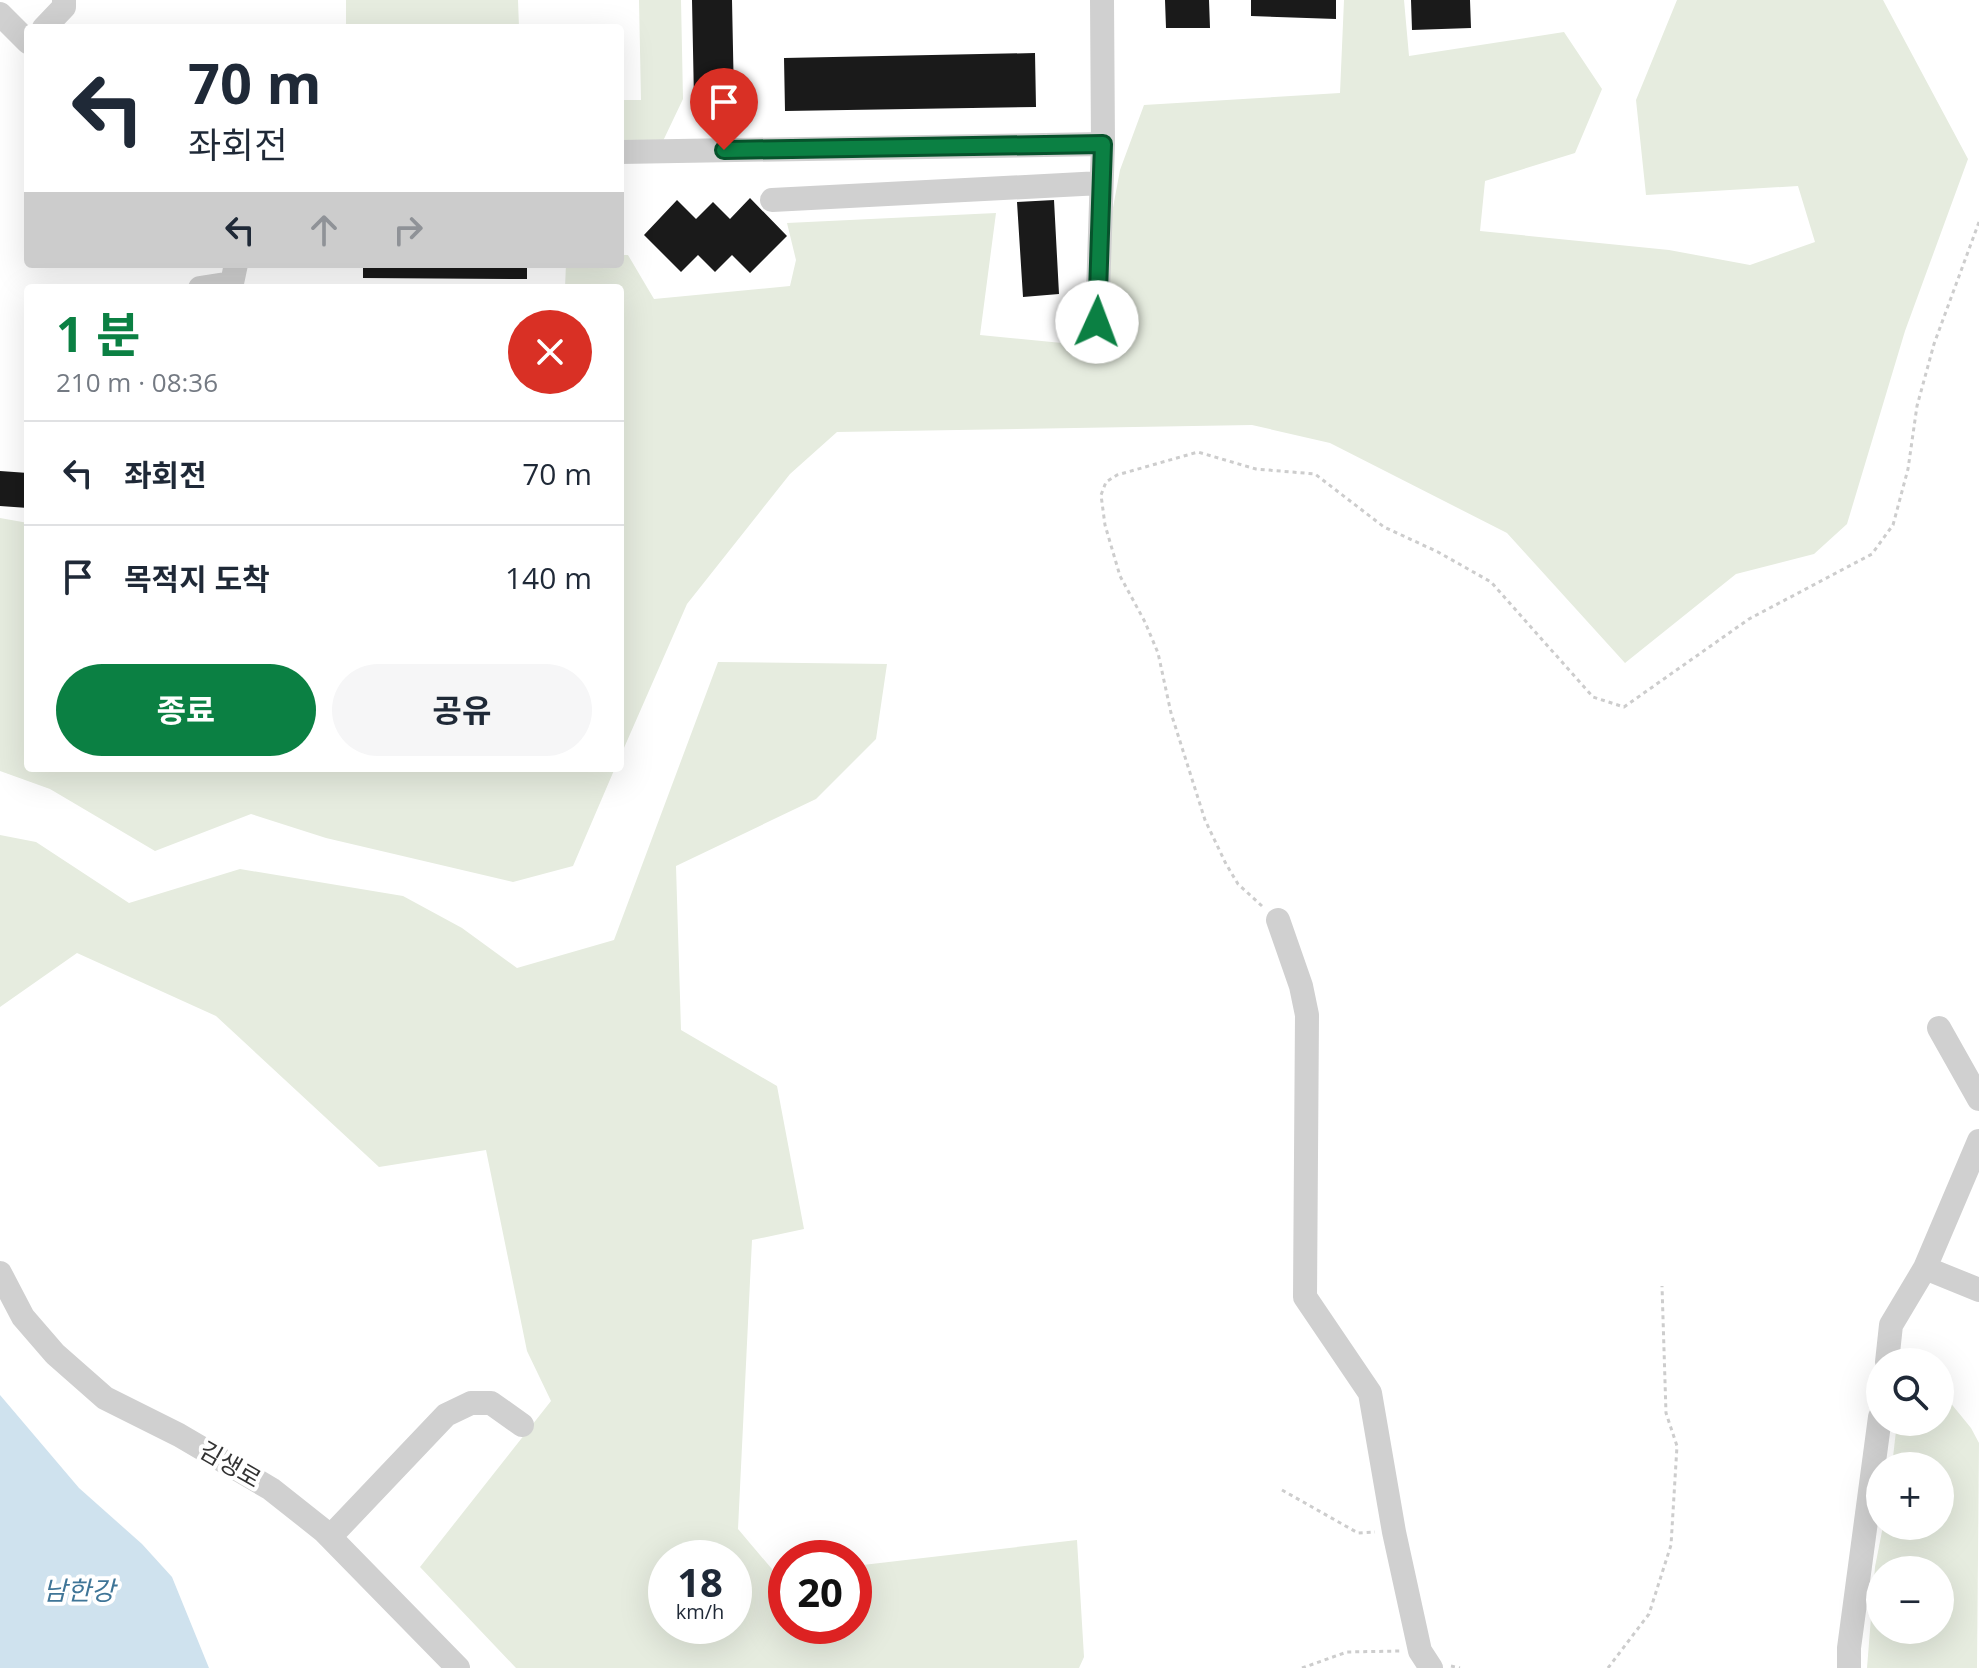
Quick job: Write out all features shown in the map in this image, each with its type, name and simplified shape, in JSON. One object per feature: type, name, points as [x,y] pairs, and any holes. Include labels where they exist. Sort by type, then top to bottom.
[{"type":"street","points":[[48,24],[64,7],[64,0]]},
{"type":"street","points":[[1097,322],[1103,144],[1102,0]]},
{"type":"street","points":[[0,14],[24,38]]},
{"type":"street","points":[[624,152],[1103,144]]},
{"type":"street","points":[[772,200],[1101,183]]},
{"type":"street","points":[[226,284],[232,283],[235,268]]},
{"type":"street","points":[[1278,920],[1301,986],[1307,1015],[1305,1297],[1370,1393],[1394,1532],[1426,1660]]},
{"type":"street","points":[[1939,1028],[1979,1099]]},
{"type":"street","points":[[1889,1348],[1891,1325],[1925,1268],[1979,1141]]},
{"type":"street","points":[[1925,1268],[1979,1290]]},
{"type":"street","name":"김생로","points":[[0,1273],[23,1317],[55,1354],[105,1398],[179,1435],[271,1489],[330,1537],[458,1668]]},
{"type":"street","points":[[330,1537],[446,1415],[471,1403],[491,1403],[522,1425]]},
{"type":"street","points":[[1849,1668],[1849,1648],[1877,1436]]},
{"type":"path","points":[[1278,920],[1238,884],[1205,820],[1171,713],[1158,653],[1116,563],[1105,525],[1101,495],[1106,482],[1117,475],[1198,452],[1256,469],[1315,474],[1384,527],[1438,552],[1491,582],[1593,697],[1624,707],[1749,619],[1872,554],[1893,525],[1908,469],[1917,406],[1934,344],[1979,222]]},
{"type":"path","points":[[1608,1668],[1649,1614],[1671,1545],[1677,1446],[1666,1413],[1662,1286]]},
{"type":"path","points":[[1282,1490],[1358,1533],[1394,1532]]},
{"type":"path","points":[[1302,1668],[1347,1652],[1426,1660]]},
{"type":"shaded area","points":[[346,0],[518,0],[519,24],[346,24]]},
{"type":"shaded area","points":[[639,0],[681,0],[683,99],[663,141],[624,142],[624,100],[641,100]]},
{"type":"shaded area","points":[[1344,0],[1404,0],[1409,56],[1564,32],[1602,89],[1575,153],[1485,181],[1480,231],[1669,250],[1750,265],[1815,242],[1798,186],[1646,195],[1636,100],[1677,0],[1883,0],[1968,159],[1905,331],[1847,524],[1814,554],[1736,574],[1625,663],[1507,533],[1330,443],[1252,425],[837,432],[790,474],[687,604],[624,748],[624,284],[565,284],[566,268],[624,268],[624,255],[628,255],[654,299],[790,286],[796,260],[787,223],[996,213],[980,335],[1103,347],[1102,267],[1120,170],[1144,105],[1340,93]]},
{"type":"shaded area","points":[[0,518],[24,522],[24,772],[613,772],[573,866],[513,882],[326,838],[251,814],[155,851],[50,789],[0,771]]},
{"type":"shaded area","points":[[718,662],[887,664],[876,739],[816,799],[676,866],[681,1030],[777,1086],[804,1229],[752,1240],[738,1529],[747,1540],[648,1540],[648,1644],[752,1644],[752,1546],[768,1564],[768,1644],[872,1644],[872,1564],[1077,1540],[1084,1657],[1079,1668],[516,1668],[420,1567],[551,1401],[527,1351],[486,1150],[379,1167],[216,1016],[77,953],[0,1007],[0,835],[36,842],[129,903],[240,869],[403,896],[462,928],[517,968],[614,940]]},
{"type":"shaded area","points":[[1954,1407],[1979,1443],[1977,1668],[1867,1668],[1869,1644],[1954,1644],[1954,1556],[1877,1556],[1880,1540],[1954,1540],[1954,1452],[1894,1452],[1895,1436],[1954,1436]]},
{"type":"water","name":"남한강","points":[[0,1395],[79,1488],[142,1544],[172,1577],[209,1668],[0,1668]]},
{"type":"building","points":[[692,0],[732,0],[734,99],[694,100]]},
{"type":"building","points":[[1165,0],[1209,0],[1210,28],[1166,28]]},
{"type":"building","points":[[1251,0],[1336,0],[1336,19],[1251,16]]},
{"type":"building","points":[[1411,0],[1470,0],[1471,28],[1412,30]]},
{"type":"building","points":[[1035,53],[1036,107],[785,111],[784,58]]},
{"type":"building","points":[[750,198],[787,236],[750,273],[732,255],[715,272],[698,255],[681,272],[644,235],[677,200],[696,219],[713,202],[730,219]]},
{"type":"building","points":[[1054,200],[1059,294],[1023,297],[1017,202]]},
{"type":"building","points":[[363,268],[527,268],[527,279],[363,278]]},
{"type":"building","points":[[0,471],[24,473],[24,508],[0,506]]},
{"type":"route","points":[[724,150],[1103,144],[1097,322]]}]
